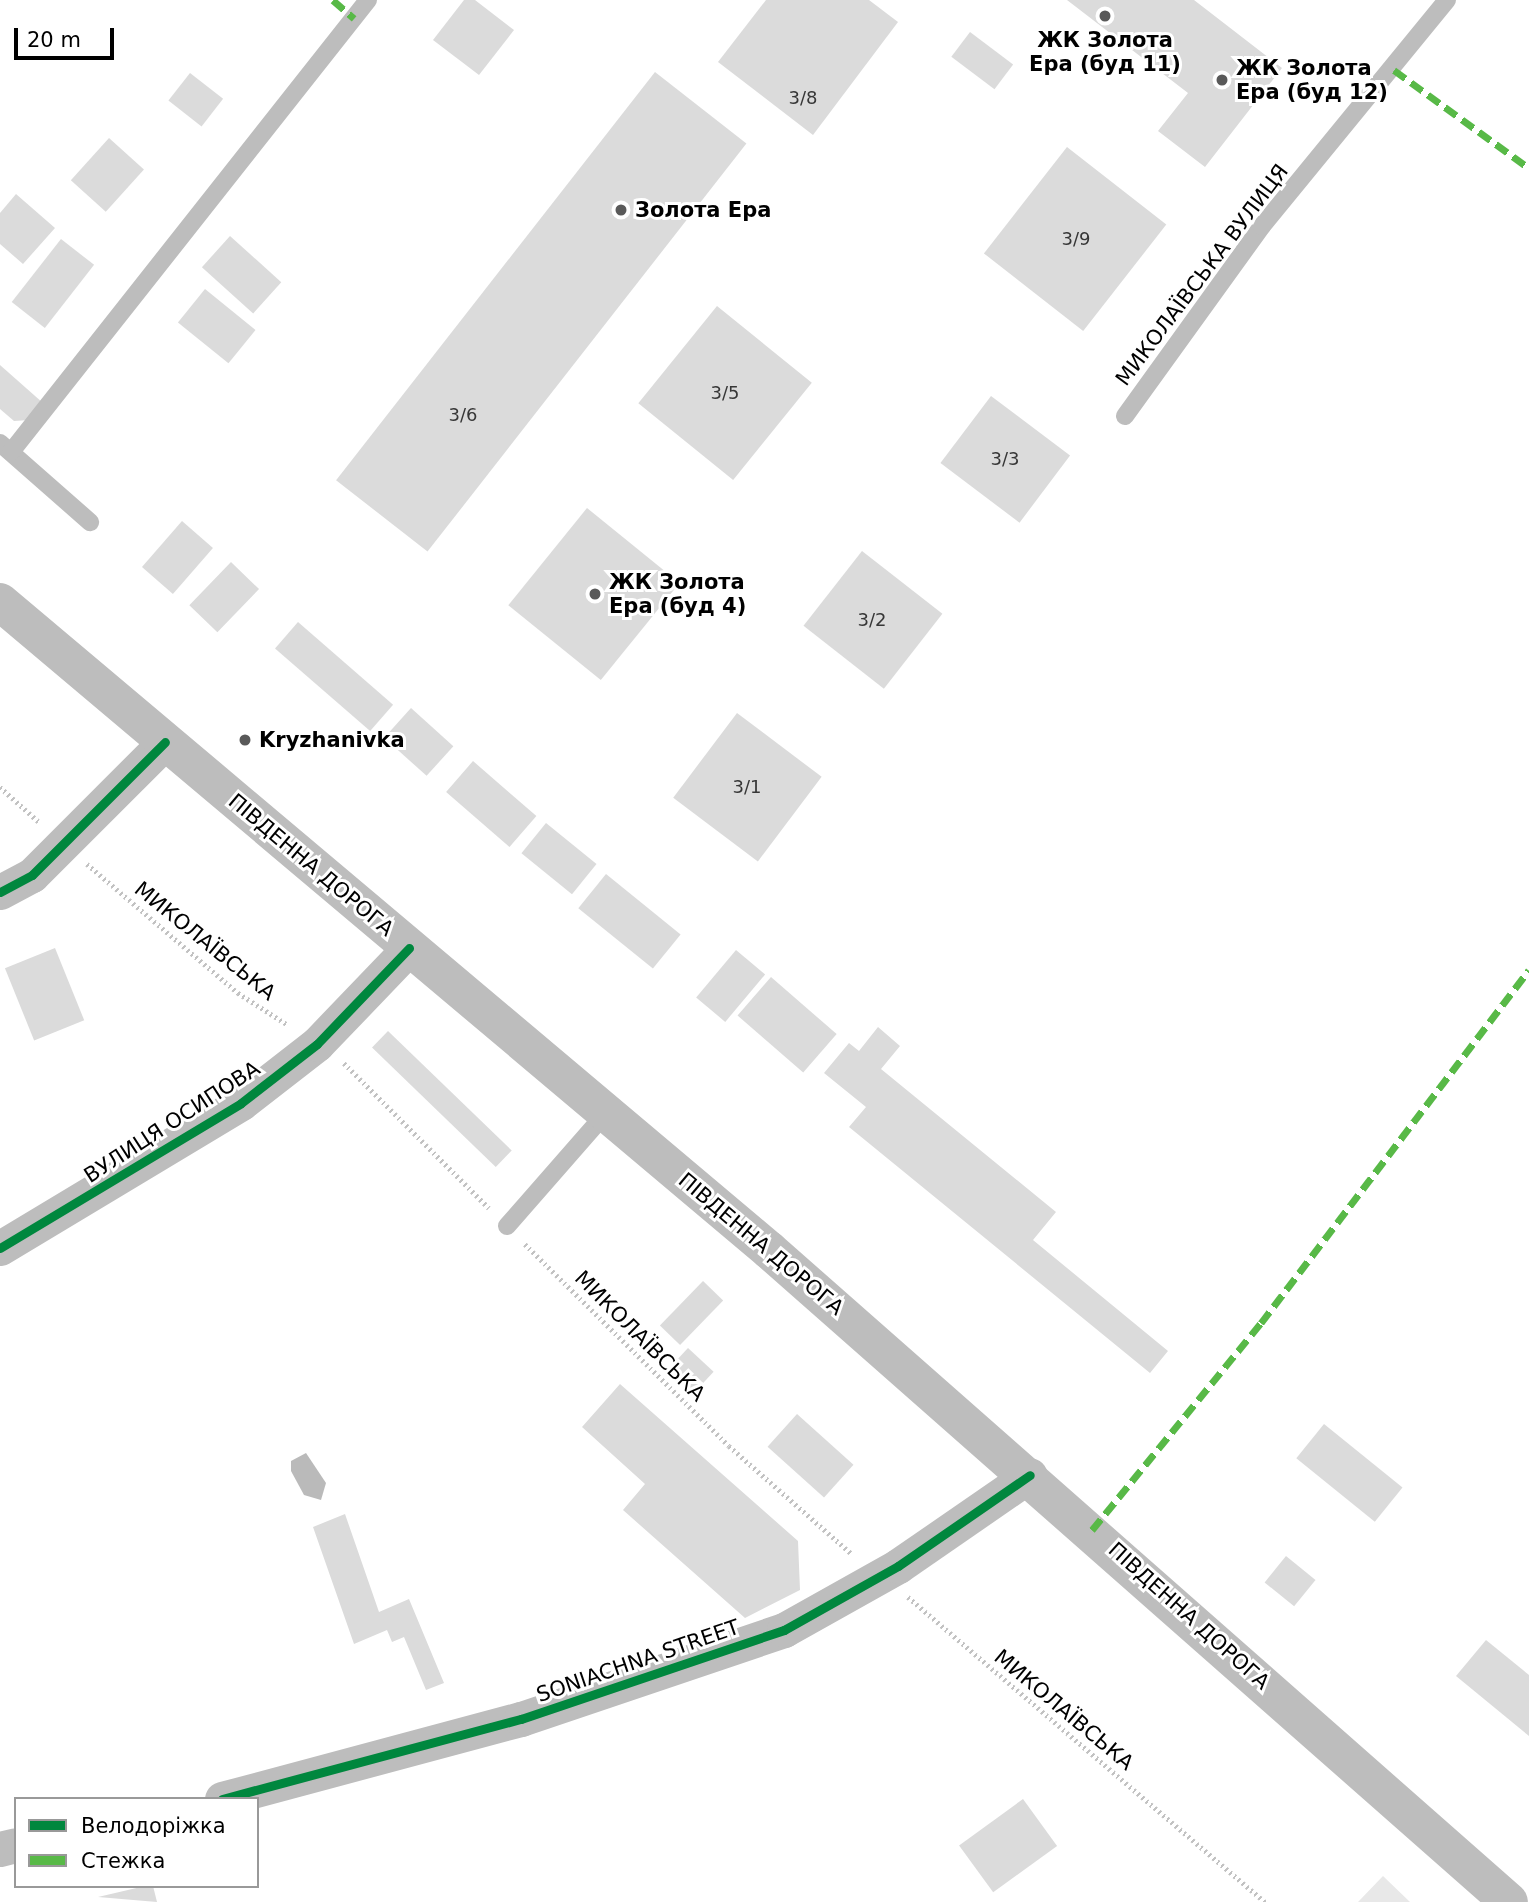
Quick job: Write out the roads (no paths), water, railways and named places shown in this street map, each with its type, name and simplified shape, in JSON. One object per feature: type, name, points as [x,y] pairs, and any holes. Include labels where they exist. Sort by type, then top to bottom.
[{"type":"highway","name":"ПІВДЕННА ДОРОГА","points":[[0,602],[1030,1475],[1509,1902]]},
{"type":"street","points":[[0,892],[33,875],[165,743]]},
{"type":"street","name":"ВУЛИЦЯ ОСИПОВА","points":[[0,1248],[139,1169],[317,1044],[409,948]]},
{"type":"street","name":"SONIACHNA STREET","points":[[229,1797],[521,1718],[757,1639],[881,1575],[1030,1475]]},
{"type":"lane","points":[[90,522],[5,448],[368,0]]},
{"type":"lane","name":"МИКОЛАЇВСЬКА ВУЛИЦЯ","points":[[1125,416],[1262,226],[1447,0]]},
{"type":"lane","points":[[507,1226],[604,1114]]},
{"type":"place","name":"ЖК Золота Ера (буд 11)","points":[[1105,16]]},
{"type":"place","name":"ЖК Золота Ера (буд 12)","points":[[1222,80]]},
{"type":"place","name":"Золота Ера","points":[[621,210]]},
{"type":"place","name":"ЖК Золота Ера (буд 4)","points":[[595,594]]},
{"type":"place","name":"Kryzhanivka","points":[[245,740]]}]
